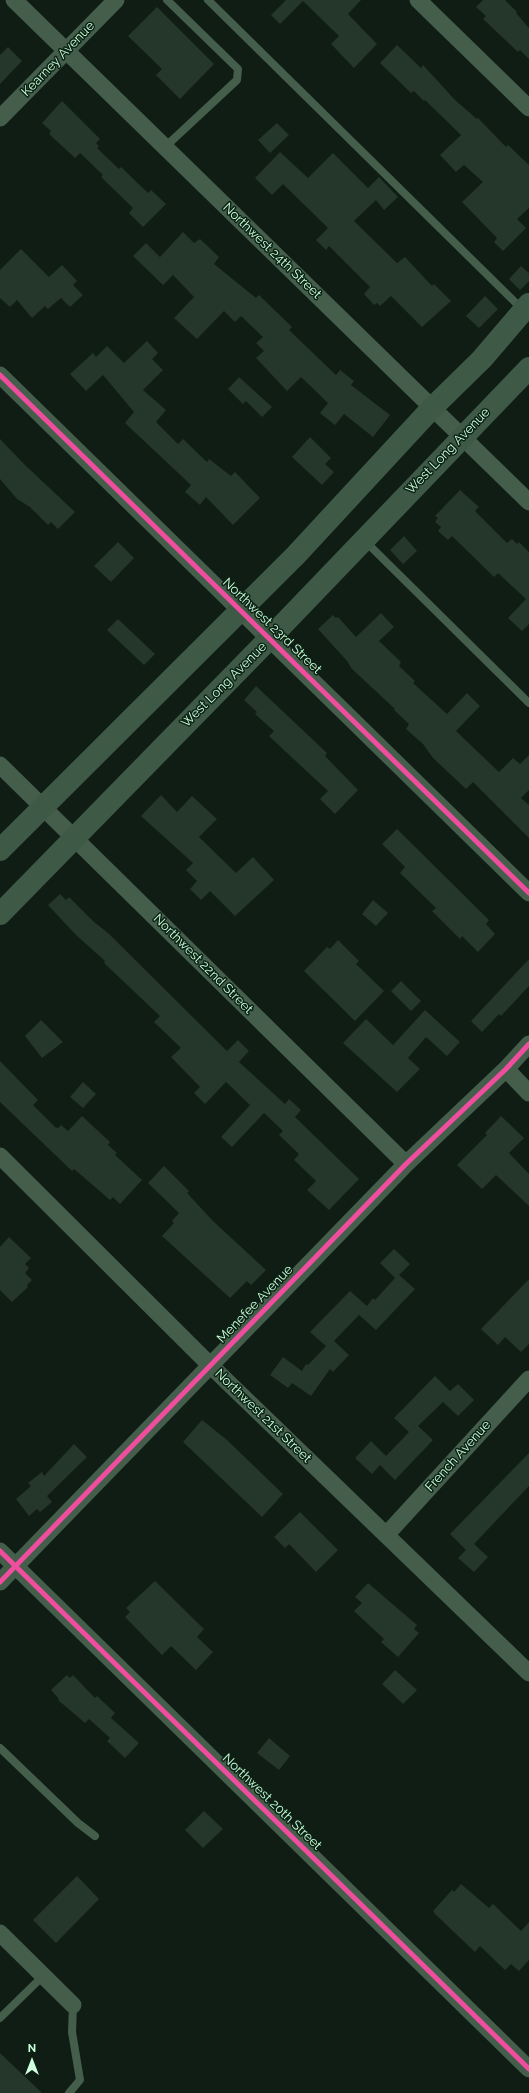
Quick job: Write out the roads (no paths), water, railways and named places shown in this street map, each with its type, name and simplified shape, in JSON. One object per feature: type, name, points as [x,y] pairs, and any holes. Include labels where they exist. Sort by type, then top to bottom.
[{"type":"main road","points":[[0,850],[42,806],[296,555],[432,408],[482,359],[526,308]]},
{"type":"main road","name":"West Long Avenue","points":[[0,914],[269,639],[529,368]]},
{"type":"street","name":"Northwest 24th Street","points":[[14,0],[529,502]]},
{"type":"street","name":"Kearney Avenue","points":[[0,118],[116,0]]},
{"type":"street","points":[[418,0],[529,108]]},
{"type":"street","name":"Northwest 23rd Street","points":[[0,375],[529,893]]},
{"type":"street","name":"Northwest 22nd Street","points":[[0,765],[406,1164]]},
{"type":"street","name":"Menefee Avenue","points":[[0,1582],[406,1164],[506,1069],[529,1044]]},
{"type":"street","points":[[506,1069],[529,1093]]},
{"type":"street","name":"Northwest 21st Street","points":[[0,1156],[211,1366],[387,1534],[529,1673]]},
{"type":"street","name":"French Avenue","points":[[387,1534],[529,1379]]},
{"type":"street","name":"Northwest 20th Street","points":[[0,1551],[529,2069]]},
{"type":"street","points":[[0,1933],[74,2005]]},
{"type":"lane","points":[[165,147],[237,80],[238,69],[167,0]]},
{"type":"lane","points":[[208,0],[526,308]]},
{"type":"lane","points":[[364,540],[529,704]]},
{"type":"lane","points":[[0,1748],[78,1822],[95,1836]]},
{"type":"lane","points":[[0,2018],[43,1976]]},
{"type":"lane","points":[[69,2093],[80,2080],[72,2032],[74,2005]]}]
